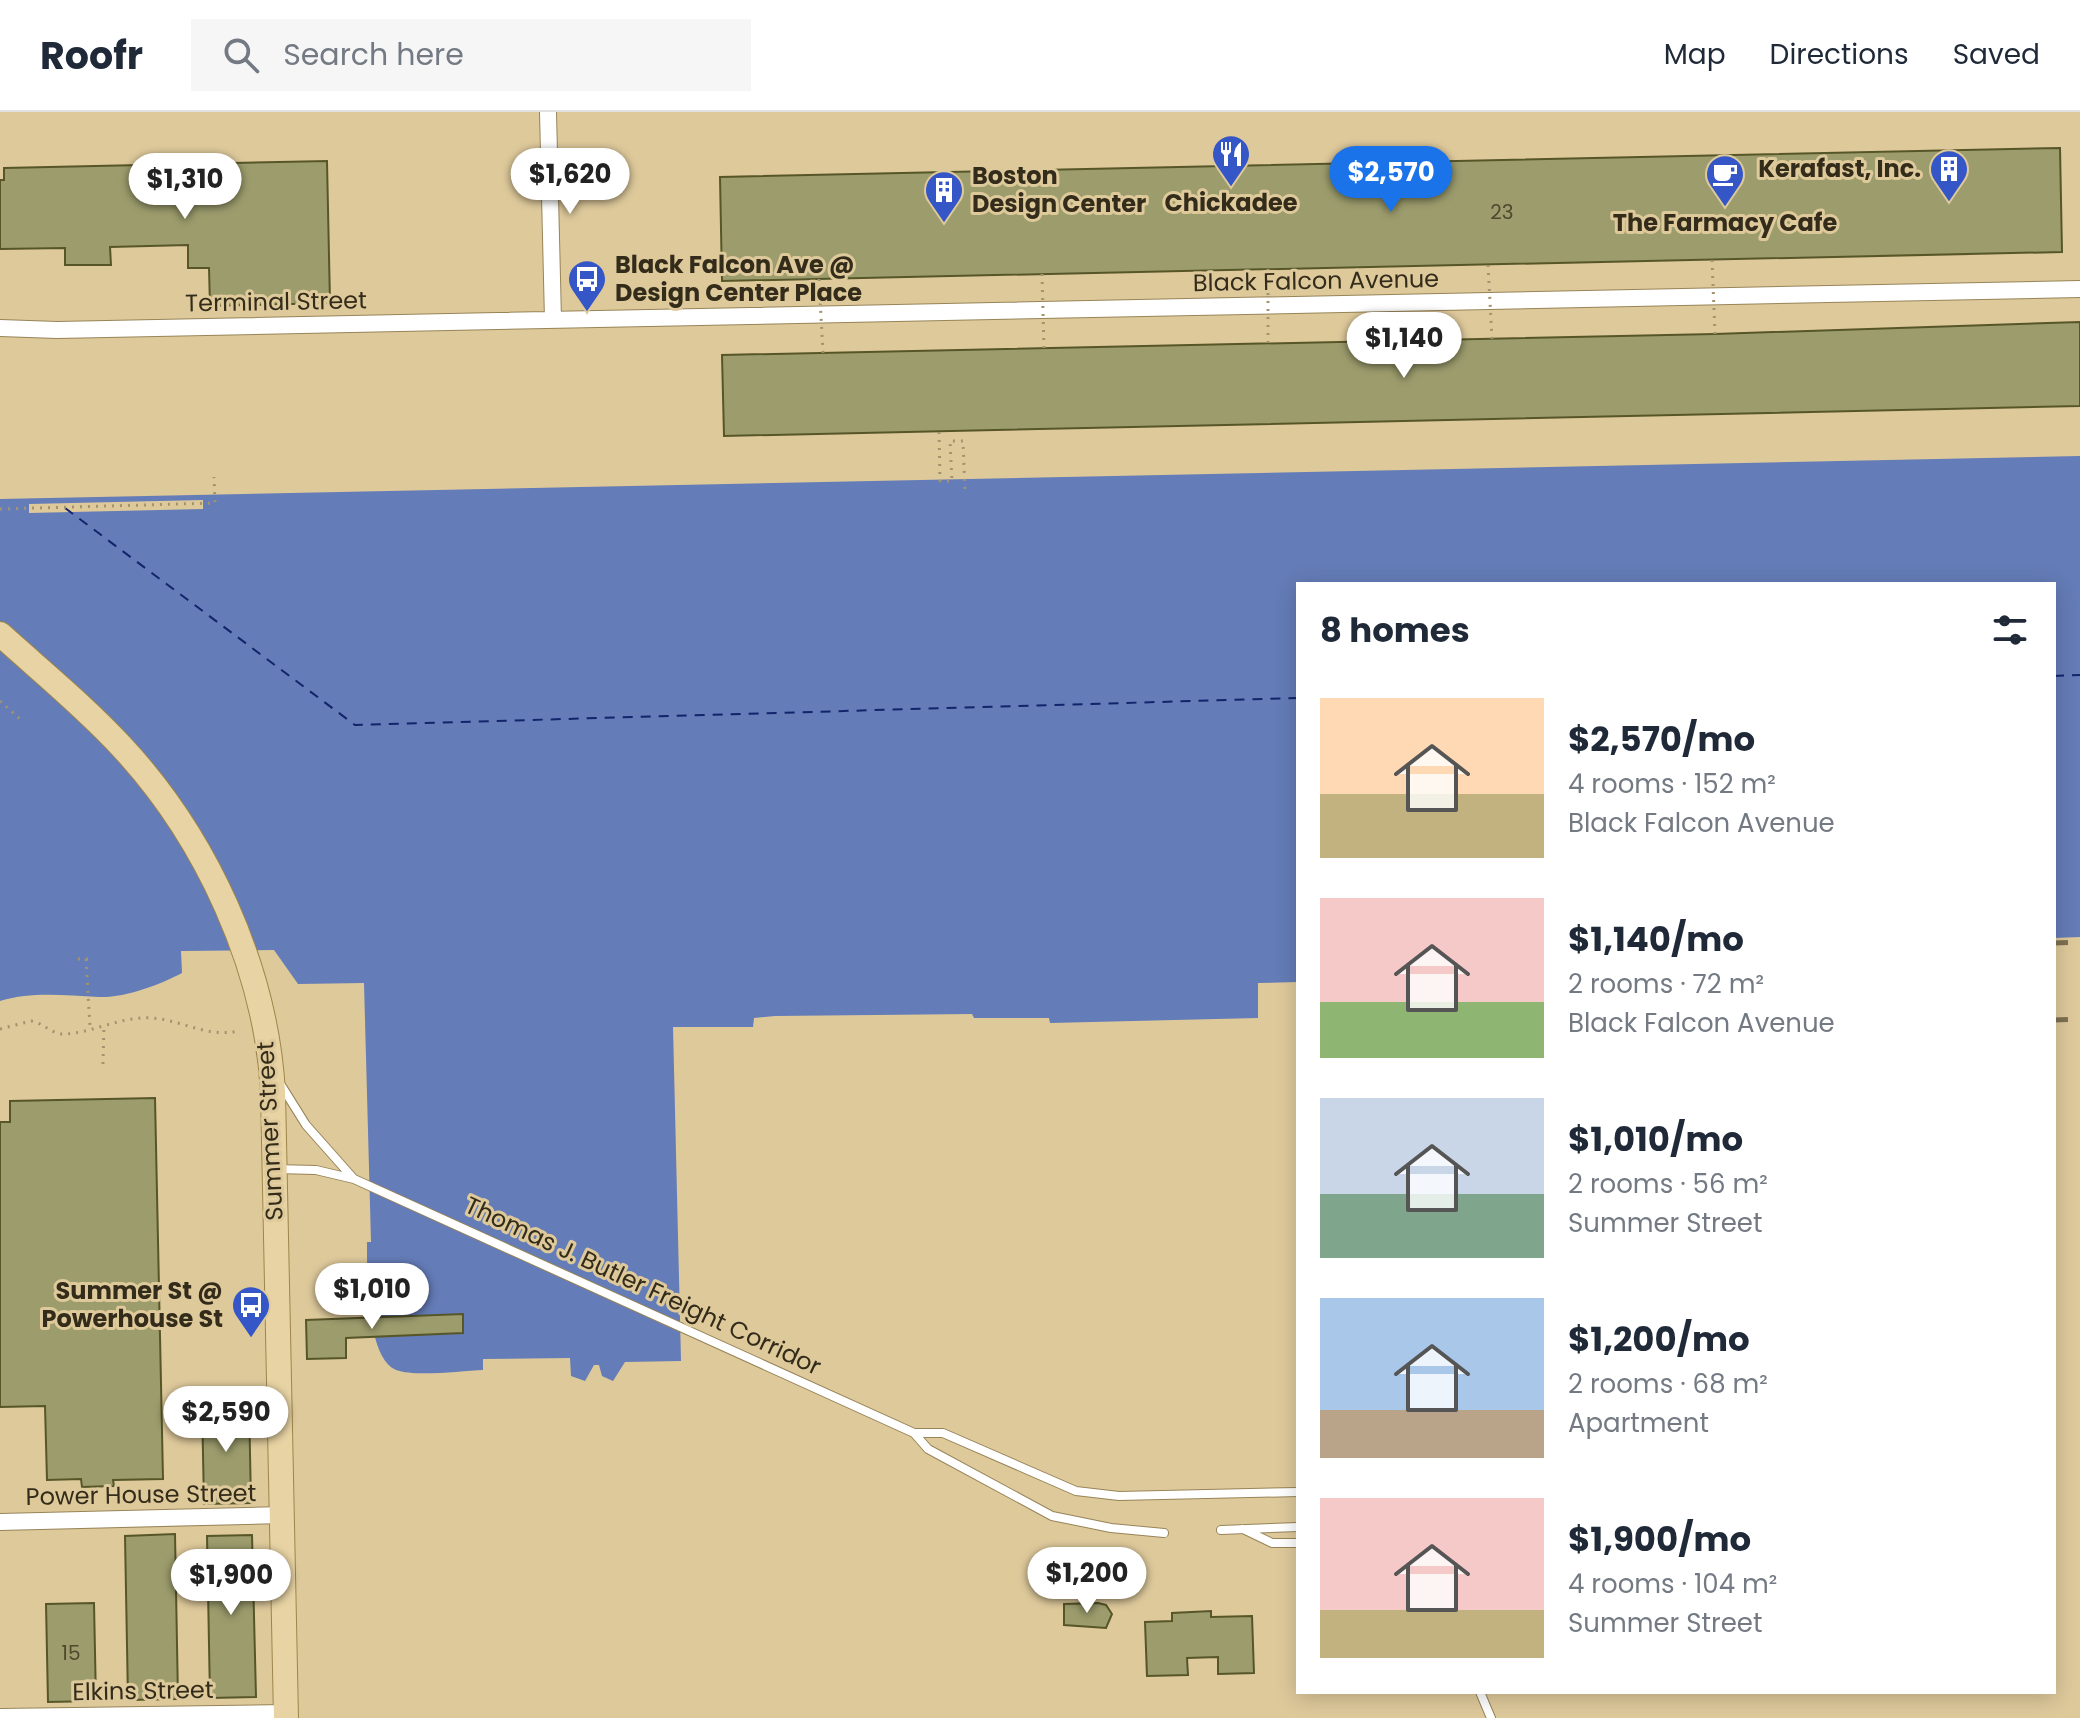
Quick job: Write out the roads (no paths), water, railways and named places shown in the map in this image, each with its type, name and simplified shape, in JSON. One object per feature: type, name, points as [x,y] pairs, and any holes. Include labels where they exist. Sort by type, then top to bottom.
[{"type":"main road","name":"Summer Street","points":[[0,634],[90,713],[154,785],[207,868],[247,961],[270,1054],[286,1715]]},
{"type":"street","points":[[548,112],[553,320]]},
{"type":"street","name":"Black Falcon Avenue","points":[[553,320],[2080,289]]},
{"type":"street","name":"Terminal Street","points":[[0,328],[553,320]]},
{"type":"street","name":"Power House Street","points":[[0,1522],[282,1515]]},
{"type":"street","name":"Elkins Street","points":[[0,1717],[286,1715]]},
{"type":"lane","name":"Thomas J. Butler Freight Corridor","points":[[270,1054],[283,1090],[296,1112],[354,1179]]},
{"type":"lane","name":"Thomas J. Butler Freight Corridor","points":[[275,1169],[316,1170],[354,1179],[914,1433],[943,1433],[1076,1491],[1119,1496],[1296,1492]]},
{"type":"lane","name":"Thomas J. Butler Freight Corridor","points":[[914,1433],[928,1449],[1052,1516],[1111,1528],[1164,1533]]},
{"type":"lane","points":[[1221,1530],[1296,1527]]},
{"type":"lane","points":[[1242,1529],[1272,1543],[1296,1543]]},
{"type":"lane","points":[[1481,1694],[1491,1718]]},
{"type":"water","points":[[2080,456],[2080,937],[2056,938],[2056,582],[1296,582],[1296,982],[1258,983],[1258,1018],[1050,1023],[1049,1018],[974,1018],[972,1014],[775,1016],[754,1018],[753,1027],[673,1027],[681,1361],[625,1362],[613,1381],[602,1376],[599,1365],[594,1365],[585,1381],[571,1376],[570,1358],[483,1359],[483,1370],[404,1372],[386,1362],[379,1349],[370,1312],[364,983],[298,984],[274,950],[181,951],[182,973],[131,993],[109,997],[37,995],[0,1001],[0,499]]},
{"type":"railway","points":[[2056,943],[2080,942]]},
{"type":"railway","points":[[2056,1020],[2080,1019]]},
{"type":"place","name":"Chickadee","points":[[1231,188]]},
{"type":"place","name":"Kerafast, Inc.","points":[[1949,203]]},
{"type":"place","name":"The Farmacy Cafe","points":[[1725,208]]},
{"type":"place","name":"Boston Design Center","points":[[944,224]]},
{"type":"place","name":"Black Falcon Ave @ Design Center Place","points":[[587,313]]},
{"type":"place","name":"Summer St @ Powerhouse St","points":[[251,1339]]}]
